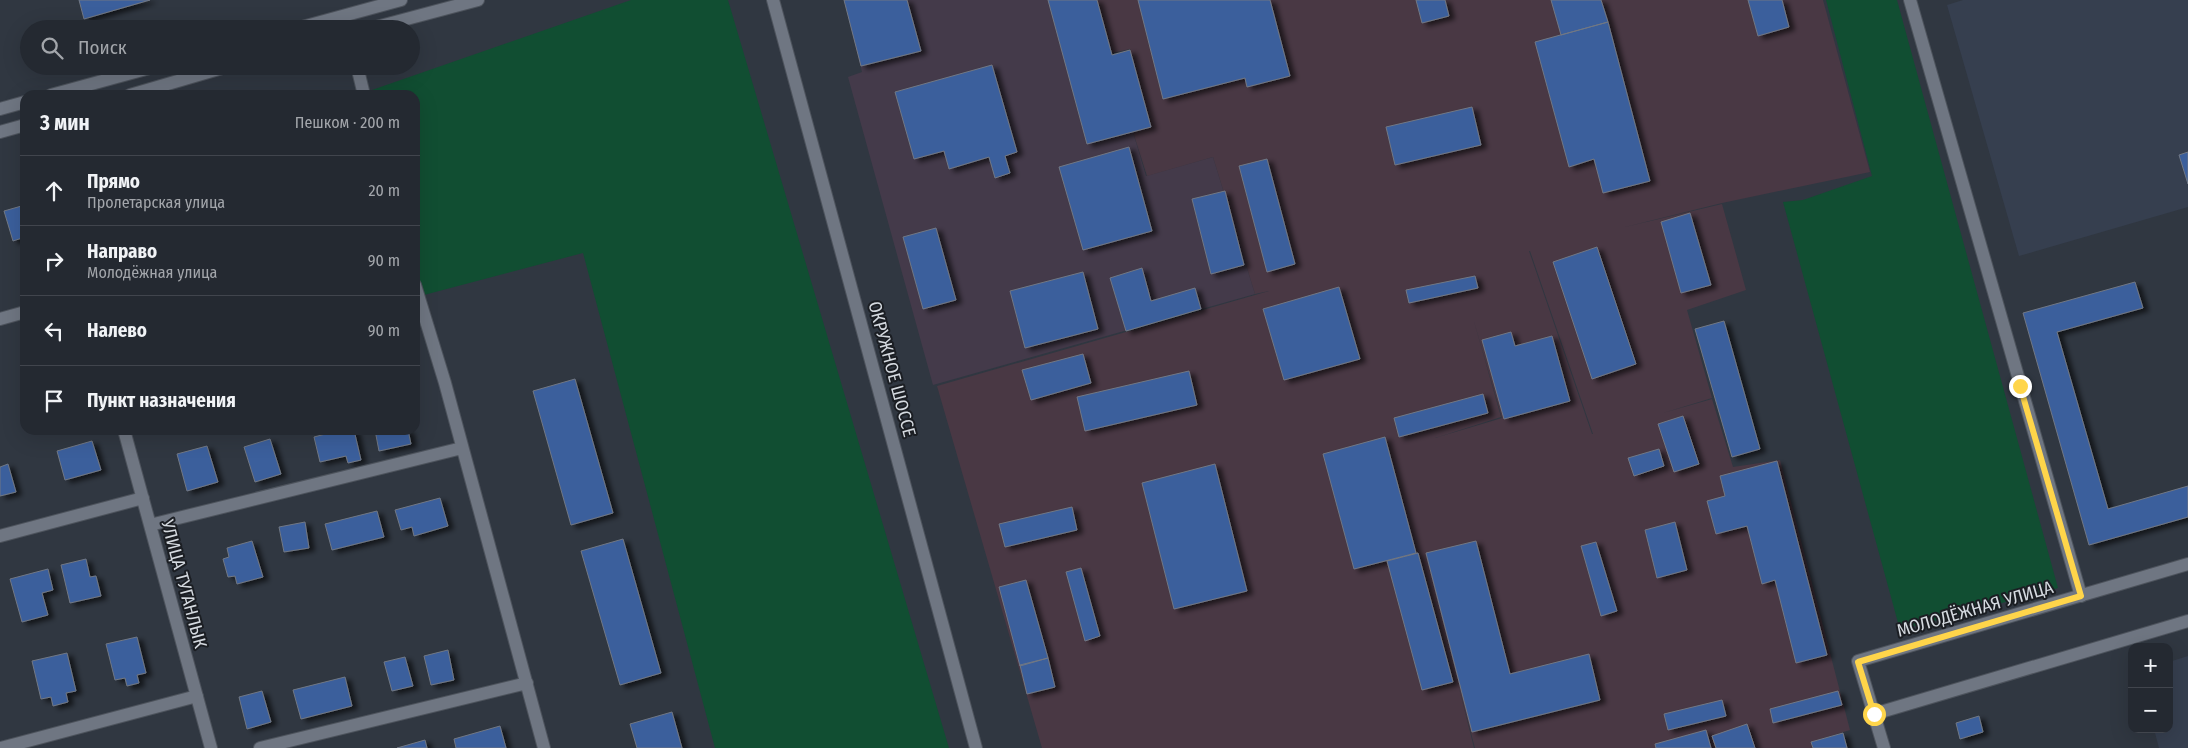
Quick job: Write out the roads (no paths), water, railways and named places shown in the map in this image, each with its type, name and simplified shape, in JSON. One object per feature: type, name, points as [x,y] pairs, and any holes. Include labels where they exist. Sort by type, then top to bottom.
[{"type":"street","points":[[328,20],[401,0]]},
{"type":"street","points":[[403,20],[478,0]]},
{"type":"street","name":"ОКРУЖНОЕ ШОССЕ","points":[[773,0],[976,748]]},
{"type":"street","points":[[1910,0],[2081,596]]},
{"type":"street","points":[[69,90],[124,75]]},
{"type":"street","points":[[147,90],[198,75]]},
{"type":"street","points":[[360,75],[363,90]]},
{"type":"street","points":[[0,109],[20,103]]},
{"type":"street","points":[[0,132],[20,126]]},
{"type":"street","points":[[420,301],[544,748]]},
{"type":"street","points":[[0,319],[20,313]]},
{"type":"street","name":"УЛИЦА ТУГАНЛЫК","points":[[125,435],[211,748]]},
{"type":"street","points":[[150,525],[462,448]]},
{"type":"street","points":[[0,536],[142,498]]},
{"type":"street","name":"МОЛОДЁЖНАЯ УЛИЦА","points":[[1874,714],[1858,662],[2188,564]]},
{"type":"street","points":[[1884,748],[1874,714],[2188,621]]},
{"type":"street","points":[[260,748],[527,683]]},
{"type":"street","points":[[1,748],[197,696]]}]
